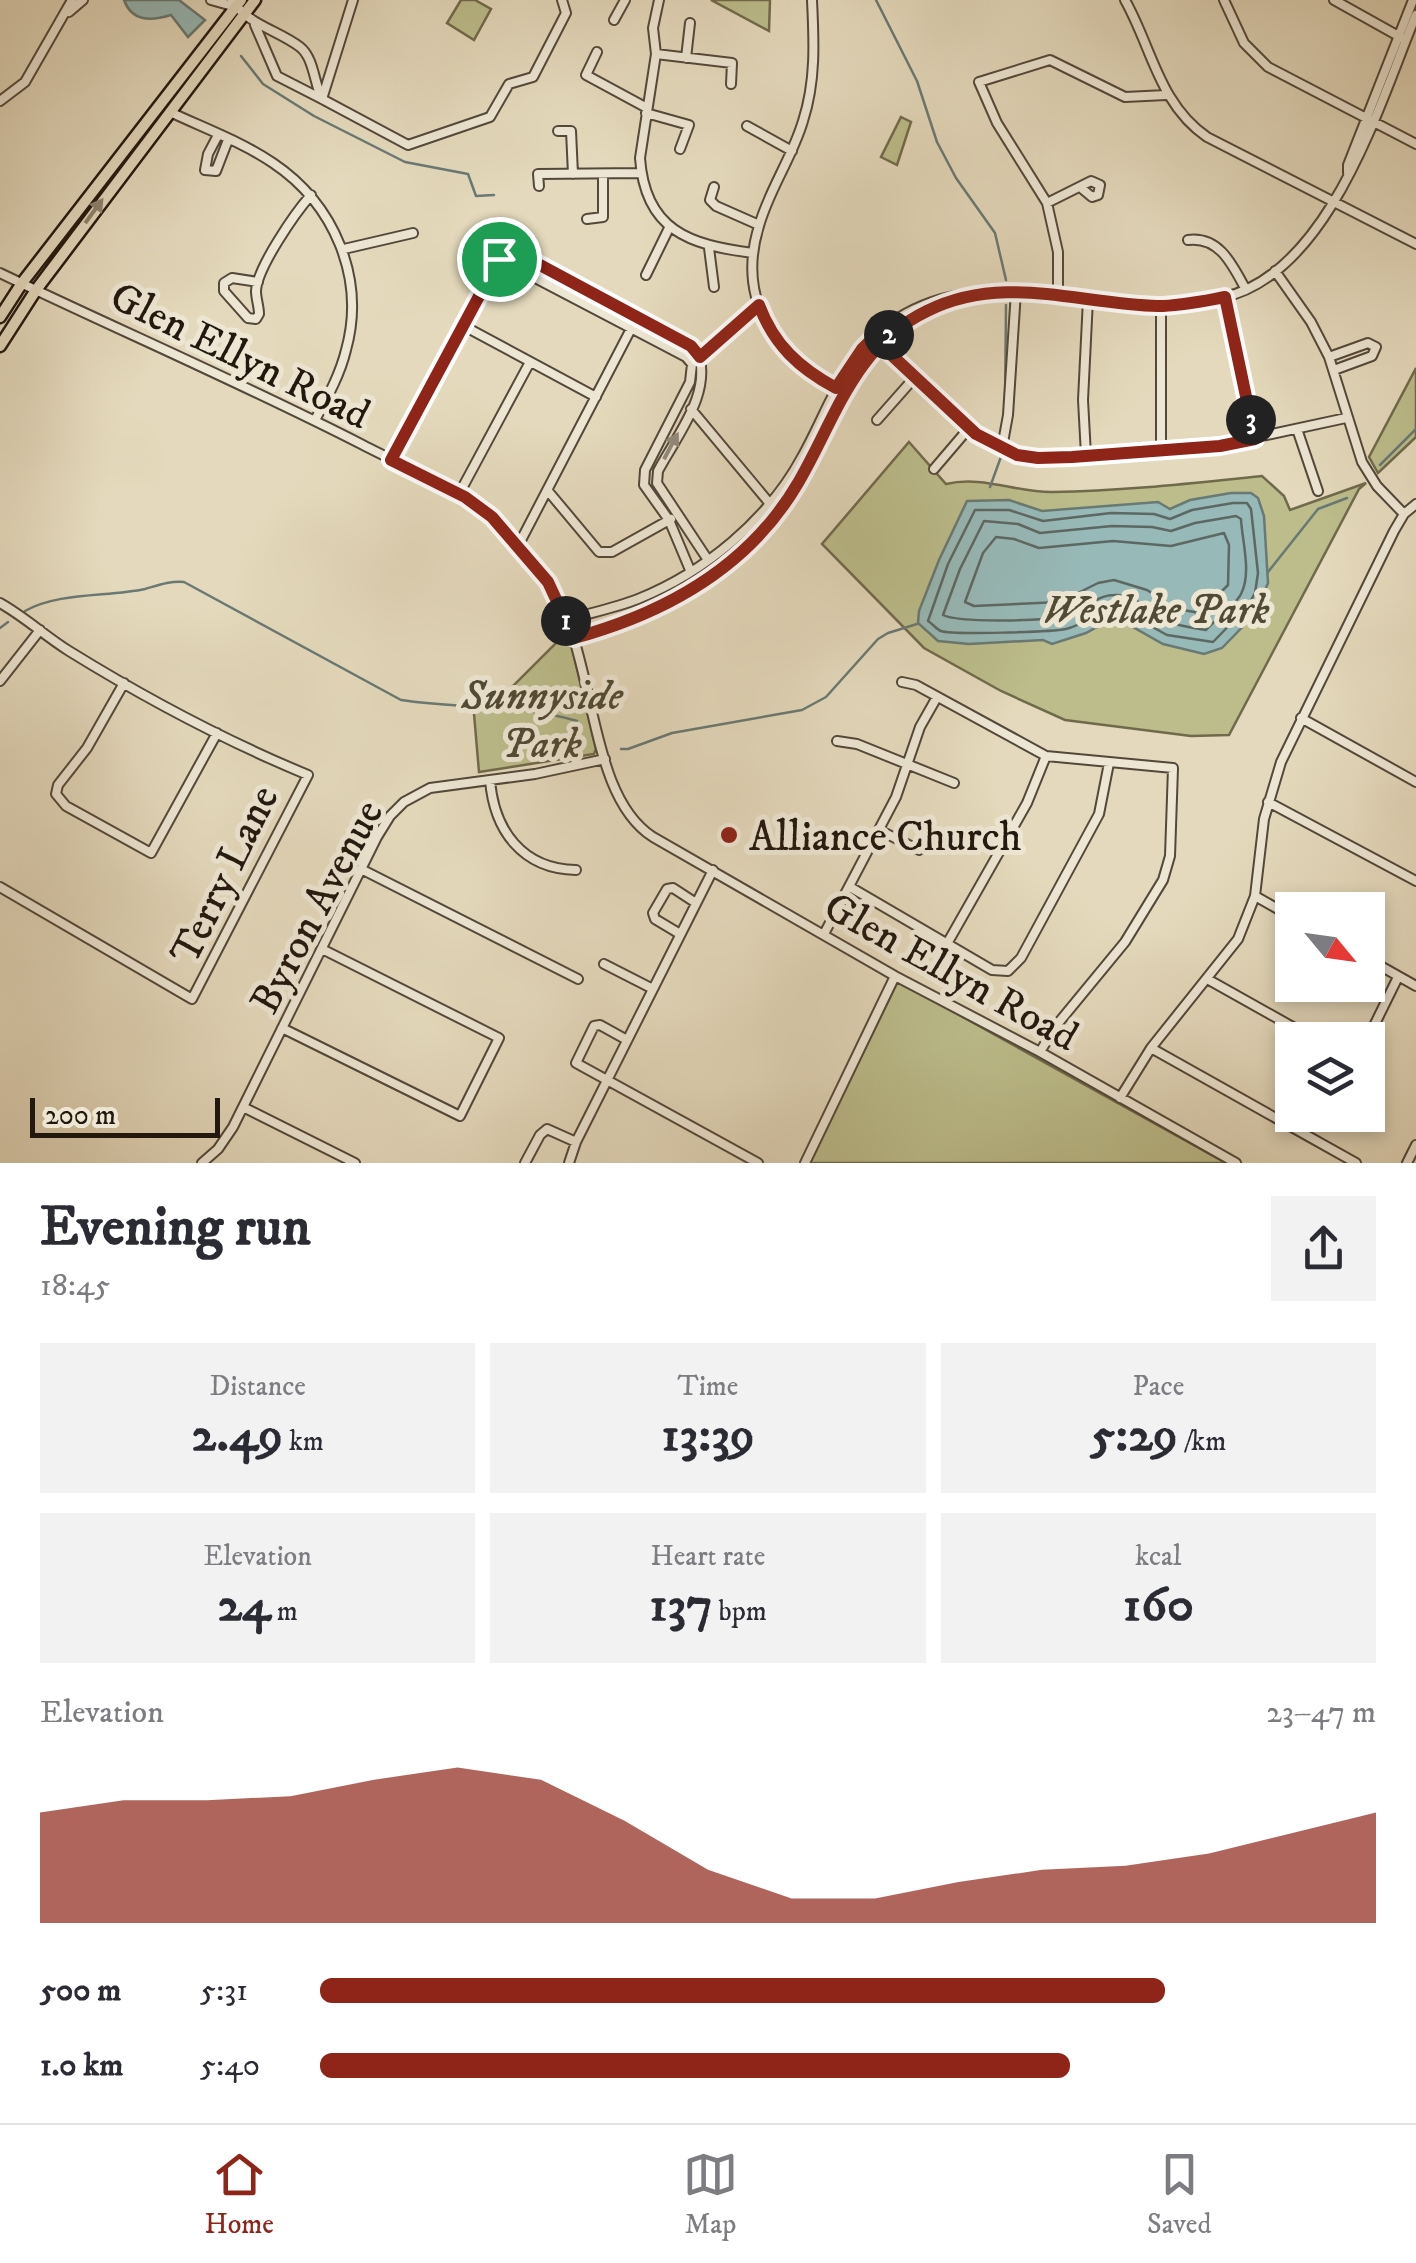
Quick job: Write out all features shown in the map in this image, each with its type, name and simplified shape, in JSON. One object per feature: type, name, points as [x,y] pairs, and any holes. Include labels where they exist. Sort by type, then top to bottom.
[{"type":"main road","points":[[0,317],[22,283],[241,8],[255,0]]},
{"type":"main road","points":[[0,346],[36,290],[170,112],[241,8]]},
{"type":"street","points":[[0,101],[26,82],[72,0]]},
{"type":"street","points":[[66,15],[83,0]]},
{"type":"street","points":[[212,0],[241,8],[302,48],[312,64],[322,99]]},
{"type":"street","points":[[322,99],[353,0]]},
{"type":"street","points":[[241,8],[277,76],[408,145],[490,117],[509,84],[533,78],[566,13],[562,0]]},
{"type":"street","points":[[614,20],[625,0]]},
{"type":"street","points":[[812,0],[813,73],[806,110],[759,225],[753,280],[759,305],[782,348],[806,371],[840,390]]},
{"type":"street","points":[[1125,0],[1166,94],[1182,117],[1207,137],[1416,244]]},
{"type":"street","points":[[1224,0],[1239,34],[1268,67],[1416,144]]},
{"type":"street","points":[[1334,0],[1402,38]]},
{"type":"street","points":[[566,620],[640,598],[708,560],[770,504],[801,460],[862,349],[923,304],[940,297],[1016,291],[1160,306],[1225,297],[1275,270],[1314,232],[1335,202],[1402,38],[1413,0]]},
{"type":"street","points":[[654,2],[656,54],[640,140],[641,173],[653,208],[696,244],[753,253]]},
{"type":"street","points":[[1402,38],[1416,14]]},
{"type":"street","points":[[686,58],[690,23]]},
{"type":"street","points":[[597,52],[586,75],[646,110],[689,125],[680,149]]},
{"type":"street","points":[[656,54],[732,63],[731,84]]},
{"type":"street","points":[[1058,296],[1058,252],[1048,202],[1010,145],[979,82],[1050,60],[1125,97],[1166,94]]},
{"type":"street","points":[[170,112],[270,160],[311,195],[344,249],[352,292],[351,324],[341,368],[315,420]]},
{"type":"street","points":[[748,126],[792,151]]},
{"type":"street","points":[[558,131],[571,131],[573,174]]},
{"type":"street","points":[[218,135],[205,170],[216,171],[220,166],[228,140]]},
{"type":"street","points":[[539,186],[538,174],[641,173]]},
{"type":"street","points":[[587,219],[602,217],[603,175]]},
{"type":"street","points":[[714,187],[710,200],[716,206],[759,225]]},
{"type":"street","points":[[1048,202],[1080,187]]},
{"type":"street","points":[[258,282],[232,278],[224,283],[224,290],[248,318],[256,319],[259,314],[258,282],[290,219],[311,195]]},
{"type":"street","points":[[646,275],[670,226]]},
{"type":"street","points":[[344,249],[413,234]]},
{"type":"street","points":[[1188,240],[1201,238],[1220,249],[1245,288]]},
{"type":"street","points":[[709,248],[714,287]]},
{"type":"street","points":[[391,460],[499,259],[512,250],[691,346],[700,357],[704,371],[691,409],[658,471],[657,482],[708,560]]},
{"type":"street","points":[[499,259],[686,357],[692,364],[690,382],[645,470],[644,485],[669,520],[690,570]]},
{"type":"street","points":[[1275,270],[1311,322],[1329,357],[1362,462],[1404,514]]},
{"type":"street","name":"Glen Ellyn Road","points":[[0,273],[315,420],[459,494],[492,517],[548,582],[566,620],[605,760],[622,808],[635,824],[895,976],[1040,1052],[1236,1163]]},
{"type":"street","points":[[1002,448],[1008,415],[1016,291]]},
{"type":"street","points":[[1225,297],[1255,439]]},
{"type":"street","points":[[1086,455],[1083,400],[1088,299]]},
{"type":"street","points":[[700,357],[759,305]]},
{"type":"street","points":[[1160,306],[1161,450]]},
{"type":"street","points":[[518,546],[638,317]]},
{"type":"street","points":[[462,324],[596,397]]},
{"type":"street","points":[[876,341],[991,444],[1010,453],[1038,458],[1220,446],[1346,418]]},
{"type":"street","points":[[1329,357],[1368,343],[1376,347],[1372,356],[1334,370]]},
{"type":"street","points":[[459,494],[530,362]]},
{"type":"street","points":[[876,420],[916,377]]},
{"type":"street","points":[[574,638],[650,612],[688,593],[739,555],[796,486],[840,390]]},
{"type":"street","points":[[691,409],[778,512]]},
{"type":"street","points":[[934,469],[969,428]]},
{"type":"street","points":[[1298,429],[1318,491]]},
{"type":"street","points":[[548,491],[592,547],[604,553],[678,514]]},
{"type":"street","points":[[1120,1098],[1151,1048],[1238,939],[1255,896],[1268,802],[1281,762],[1404,514],[1416,504]]},
{"type":"street","points":[[0,603],[29,619],[68,650],[217,734],[151,853],[66,806],[56,794],[124,682]]},
{"type":"street","points":[[0,681],[40,630]]},
{"type":"street","points":[[902,682],[916,685],[1046,756],[1172,768],[1170,856],[1163,880],[1126,942],[1055,1027],[1040,1052]]},
{"type":"street","points":[[824,934],[879,830],[920,727],[937,697]]},
{"type":"street","points":[[1301,718],[1416,782]]},
{"type":"street","name":"Terry Lane","points":[[0,887],[192,999],[308,775],[217,734]]},
{"type":"street","points":[[837,741],[858,744],[954,783]]},
{"type":"street","points":[[948,942],[1028,803],[1046,756]]},
{"type":"street","name":"Byron Avenue","points":[[202,1163],[224,1142],[384,824],[408,798],[440,785],[605,760]]},
{"type":"street","points":[[850,886],[992,970],[1008,971],[1021,958],[1099,814],[1109,762]]},
{"type":"street","points":[[490,780],[493,808],[510,841],[560,870],[576,870]]},
{"type":"street","points":[[1268,802],[1416,881]]},
{"type":"street","points":[[879,830],[919,850]]},
{"type":"street","points":[[361,870],[578,979]]},
{"type":"street","points":[[569,1163],[713,870]]},
{"type":"street","points":[[680,934],[652,913],[667,889],[673,888],[696,902]]},
{"type":"street","points":[[1255,896],[1275,907]]},
{"type":"street","points":[[282,1028],[461,1117],[501,1038],[322,949]]},
{"type":"street","points":[[604,964],[653,989]]},
{"type":"street","points":[[1385,969],[1416,986]]},
{"type":"street","points":[[805,1163],[895,976]]},
{"type":"street","points":[[1376,1022],[1398,977]]},
{"type":"street","points":[[1209,980],[1284,1022]]},
{"type":"street","points":[[627,1040],[600,1025],[594,1026],[576,1063],[758,1163]]},
{"type":"street","points":[[1151,1048],[1356,1163]]},
{"type":"street","points":[[243,1107],[355,1163]]},
{"type":"street","points":[[525,1163],[540,1134],[547,1129],[576,1142]]},
{"type":"street","points":[[1407,1163],[1416,1145]]},
{"type":"green space","points":[[461,0],[475,0],[491,9],[474,40],[447,23]]},
{"type":"green space","points":[[711,0],[770,0],[769,31]]},
{"type":"green space","points":[[901,117],[911,122],[897,165],[881,157]]},
{"type":"green space","points":[[1416,368],[1416,437],[1378,473],[1369,457]]},
{"type":"green space","name":"Westlake Park","points":[[909,442],[946,484],[987,483],[1053,492],[1262,476],[1284,496],[1290,510],[1366,483],[1359,489],[1229,735],[1191,736],[1065,720],[1001,691],[924,648],[822,544]]},
{"type":"green space","name":"Sunnyside Park","points":[[568,631],[594,754],[479,772],[473,702],[497,702]]},
{"type":"green space","points":[[898,981],[1226,1163],[809,1163]]},
{"type":"water","points":[[124,0],[179,0],[205,20],[188,37],[171,15],[143,18],[132,12]]},
{"type":"water","points":[[1251,493],[1258,498],[1264,516],[1268,583],[1254,615],[1222,648],[1204,654],[1163,644],[1115,617],[1086,633],[1052,644],[1043,640],[969,644],[938,641],[918,623],[939,560],[967,501],[1009,500],[1042,511],[1158,502],[1170,509],[1190,500]]},
{"type":"waterway","points":[[876,0],[917,81],[937,142],[956,178],[995,233],[1006,280]]},
{"type":"waterway","points":[[241,56],[263,84],[314,116],[405,162],[468,174],[476,196],[494,195]]},
{"type":"waterway","points":[[1005,407],[1006,305]]},
{"type":"waterway","points":[[1380,465],[1416,429]]},
{"type":"waterway","points":[[990,487],[1002,454]]},
{"type":"waterway","points":[[1268,572],[1318,509],[1347,498]]},
{"type":"waterway","points":[[25,611],[68,598],[184,582],[401,700],[533,712],[577,721]]},
{"type":"waterway","points":[[0,628],[8,622]]},
{"type":"waterway","points":[[621,749],[672,733],[802,710],[826,697],[878,639],[917,624]]},
{"type":"place","name":"Alliance Church","points":[[729,835]]},
{"type":"route","points":[[499,259],[391,460],[465,497],[492,517],[548,582],[574,638],[650,612],[688,593],[728,565],[770,524],[796,486],[841,397],[868,356],[880,344],[892,332],[925,311],[972,293],[1016,291],[1160,306],[1225,297],[1255,439],[1220,446],[1091,456],[1017,455],[976,434],[936,395],[909,372],[883,347],[880,344],[876,340],[873,338],[836,388],[806,371],[782,348],[759,305],[700,357],[691,346],[512,250],[499,259]]}]
